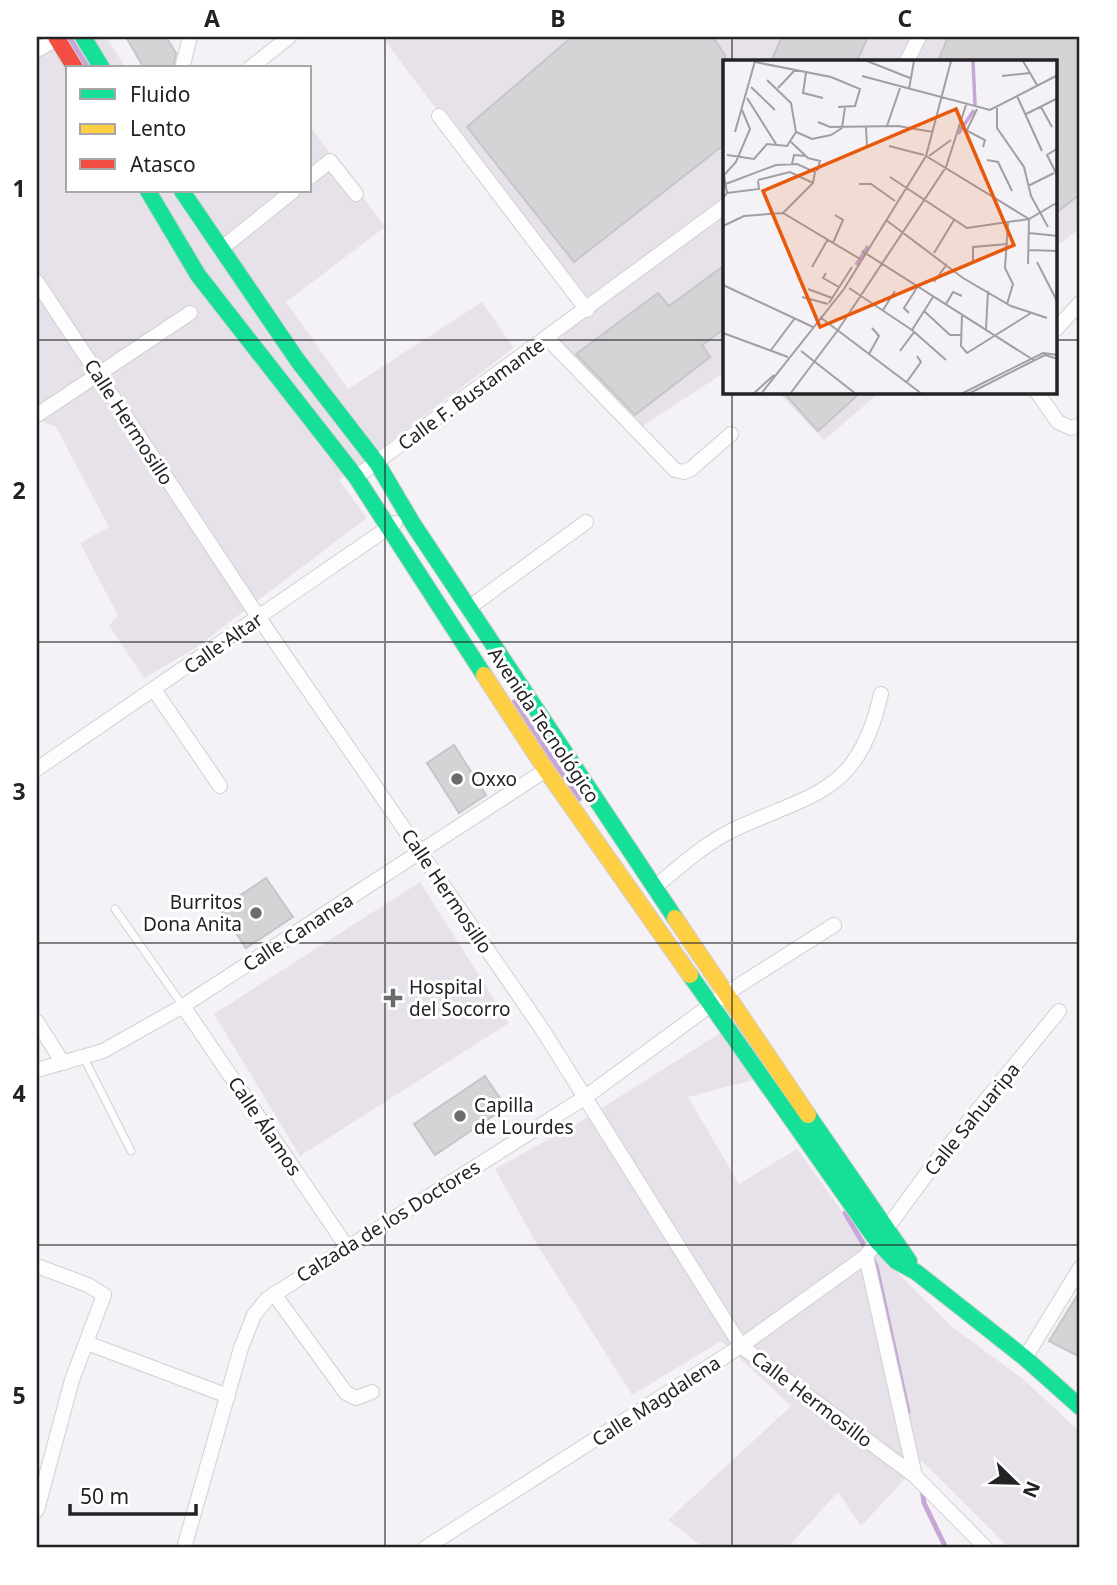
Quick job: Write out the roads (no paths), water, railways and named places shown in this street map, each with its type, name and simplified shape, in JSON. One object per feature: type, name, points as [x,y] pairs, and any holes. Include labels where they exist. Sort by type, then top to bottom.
[{"type":"main road","points":[[58,37],[74,66]]},
{"type":"main road","points":[[83,37],[102,66]]},
{"type":"main road","name":"Avenida Tecnológico","points":[[149,192],[198,275],[356,477],[546,769],[712,1004],[773,1078],[882,1235],[916,1272],[1025,1358],[1080,1407]]},
{"type":"main road","name":"Avenida Tecnológico","points":[[183,192],[298,360],[377,463],[408,514],[727,993],[773,1078]]},
{"type":"street","points":[[37,50],[58,37]]},
{"type":"street","points":[[183,66],[190,37]]},
{"type":"street","points":[[253,66],[289,37]]},
{"type":"street","points":[[908,60],[919,37]]},
{"type":"street","points":[[439,116],[587,310]]},
{"type":"street","points":[[312,175],[330,161],[356,194]]},
{"type":"street","points":[[222,248],[292,192]]},
{"type":"street","name":"Calle F. Bustamante","points":[[356,477],[548,339],[723,208]]},
{"type":"street","name":"Calle Hermosillo","points":[[37,282],[259,618],[542,1029],[741,1346],[915,1476],[986,1548]]},
{"type":"street","points":[[1058,327],[1080,303]]},
{"type":"street","points":[[37,415],[190,313]]},
{"type":"street","points":[[548,339],[675,470],[684,472],[691,469],[731,434]]},
{"type":"street","points":[[1038,394],[1058,422],[1071,428],[1080,425]]},
{"type":"street","name":"Calle Altar","points":[[37,769],[155,691],[408,514]]},
{"type":"street","points":[[470,607],[586,522]]},
{"type":"street","points":[[155,691],[220,786]]},
{"type":"street","points":[[655,887],[695,854],[733,831],[822,793],[841,777],[859,752],[874,721],[881,694]]},
{"type":"street","name":"Calle Cananea","points":[[37,1070],[103,1051],[183,1006],[546,769]]},
{"type":"street","name":"Calzada de los Doctores","points":[[184,1548],[254,1315],[274,1294],[584,1098],[727,993],[834,925]]},
{"type":"street","name":"Calle Álamos","points":[[183,1006],[347,1247]]},
{"type":"street","name":"Calle Sahuaripa","points":[[882,1235],[937,1160],[1059,1011]]},
{"type":"street","points":[[37,1022],[62,1063]]},
{"type":"street","name":"Calle Magdalena","points":[[425,1548],[741,1346],[866,1256],[882,1235]]},
{"type":"street","points":[[866,1256],[915,1476]]},
{"type":"street","points":[[37,1266],[88,1285],[104,1295],[72,1380],[37,1510]]},
{"type":"street","points":[[1025,1358],[1080,1268]]},
{"type":"street","points":[[274,1294],[346,1393],[356,1398],[372,1392]]},
{"type":"street","points":[[86,1343],[228,1396]]},
{"type":"lane","points":[[115,909],[183,1006]]},
{"type":"lane","points":[[84,1058],[131,1152]]},
{"type":"waterway","points":[[69,37],[87,66]]},
{"type":"waterway","points":[[514,702],[579,799]]},
{"type":"waterway","points":[[845,1213],[867,1250]]},
{"type":"waterway","points":[[872,1258],[908,1412]]},
{"type":"waterway","points":[[922,1487],[924,1503],[946,1548]]},
{"type":"place","name":"Oxxo","points":[[457,779]]},
{"type":"place","name":"Burritos Dona Anita","points":[[256,913]]},
{"type":"place","name":"Hospital del Socorro","points":[[393,998]]},
{"type":"place","name":"Capilla de Lourdes","points":[[460,1116]]}]
